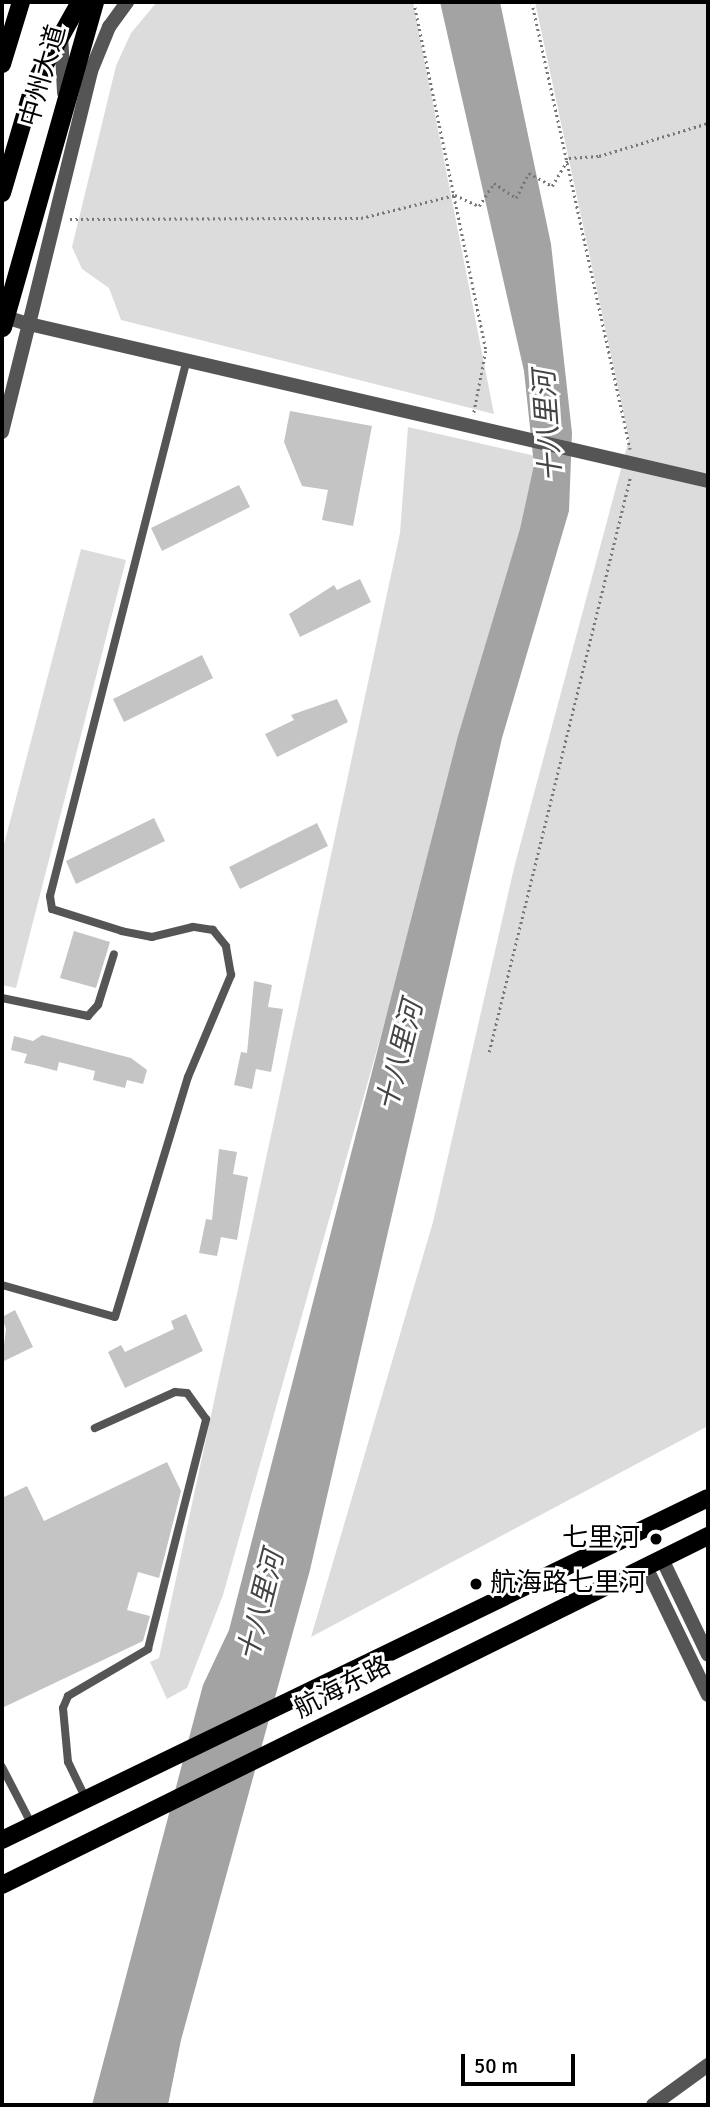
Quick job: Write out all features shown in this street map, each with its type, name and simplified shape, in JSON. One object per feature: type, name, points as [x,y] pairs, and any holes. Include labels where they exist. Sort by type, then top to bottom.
[{"type":"highway","name":"中州大道","points":[[2,327],[93,2]]},
{"type":"main road","name":"中州大道","points":[[2,64],[21,2]]},
{"type":"main road","name":"中州大道","points":[[2,192],[34,84],[61,28],[80,2]]},
{"type":"main road","name":"航海东路","points":[[2,1840],[708,1498]]},
{"type":"main road","name":"航海东路","points":[[2,1885],[708,1536]]},
{"type":"street","points":[[2,432],[91,71],[109,27],[127,2]]},
{"type":"street","points":[[61,28],[67,168]]},
{"type":"street","points":[[2,316],[629,460],[708,481]]},
{"type":"street","points":[[654,1563],[708,1655]]},
{"type":"street","points":[[654,1563],[708,1695]]},
{"type":"street","points":[[653,2105],[708,2065]]},
{"type":"lane","points":[[2,1285],[115,1317],[188,1076],[231,975],[226,946],[213,930],[192,926],[152,937],[122,932],[52,909],[50,896],[187,359]]},
{"type":"lane","points":[[2,998],[88,1016],[98,1005],[114,954]]},
{"type":"lane","points":[[86,1799],[68,1762],[63,1708],[68,1696],[148,1650],[206,1419],[187,1393],[175,1392],[95,1428]]},
{"type":"lane","points":[[2,1767],[32,1825]]},
{"type":"path","points":[[414,2],[486,351],[472,424]]},
{"type":"path","points":[[489,1052],[629,460],[569,158],[532,2]]},
{"type":"path","points":[[569,158],[599,156],[708,123]]},
{"type":"path","points":[[55,218],[124,222],[361,218],[455,195],[478,206],[494,183],[516,198],[529,173],[552,186],[569,158]]},
{"type":"shaded area","points":[[157,2],[413,2],[494,414],[121,320],[109,288],[82,269],[72,247],[116,66],[131,33]]},
{"type":"shaded area","points":[[535,2],[708,2],[708,1426],[311,1637],[433,1222],[514,868],[629,439]]},
{"type":"shaded area","points":[[408,427],[544,458],[223,1595],[187,1688],[167,1699],[150,1662],[159,1658],[400,533]]},
{"type":"shaded area","points":[[81,549],[126,560],[16,988],[2,985],[2,852]]},
{"type":"water","name":"十八里河","points":[[440,2],[500,2],[551,244],[572,433],[569,511],[502,738],[310,1570],[181,2040],[168,2105],[92,2105],[203,1685],[229,1630],[458,736],[520,529],[534,465],[524,371]]},
{"type":"building","points":[[290,411],[372,426],[353,526],[322,520],[328,490],[302,486],[284,442]]},
{"type":"building","points":[[239,485],[250,507],[162,551],[151,528]]},
{"type":"building","points":[[360,579],[371,602],[300,637],[289,614],[334,585],[337,590]]},
{"type":"building","points":[[202,655],[213,678],[124,722],[113,699]]},
{"type":"building","points":[[337,699],[348,722],[277,757],[265,734],[294,720],[291,715]]},
{"type":"building","points":[[154,818],[165,841],[76,884],[66,861]]},
{"type":"building","points":[[317,823],[328,846],[240,889],[229,867]]},
{"type":"building","points":[[74,931],[110,942],[96,988],[60,978]]},
{"type":"building","points":[[254,981],[272,985],[268,1007],[283,1009],[271,1072],[256,1069],[252,1089],[234,1085],[241,1052],[247,1053]]},
{"type":"building","points":[[42,1035],[131,1058],[147,1070],[143,1084],[127,1080],[125,1088],[93,1080],[95,1071],[59,1062],[57,1071],[24,1063],[27,1054],[11,1050],[14,1036],[33,1041]]},
{"type":"building","points":[[219,1149],[237,1152],[233,1174],[248,1177],[237,1240],[221,1237],[217,1256],[199,1253],[206,1219],[212,1220]]},
{"type":"building","points":[[15,1310],[33,1347],[2,1362],[6,1329],[2,1317]]},
{"type":"building","points":[[186,1314],[203,1351],[125,1388],[108,1352],[121,1345],[125,1352],[174,1329],[171,1321]]},
{"type":"building","points":[[167,1462],[181,1491],[159,1578],[138,1572],[127,1610],[150,1616],[143,1641],[2,1708],[2,1498],[27,1486],[44,1521]]},
{"type":"place","name":"七里河","points":[[656,1539]]},
{"type":"place","name":"航海路七里河","points":[[476,1584]]}]
